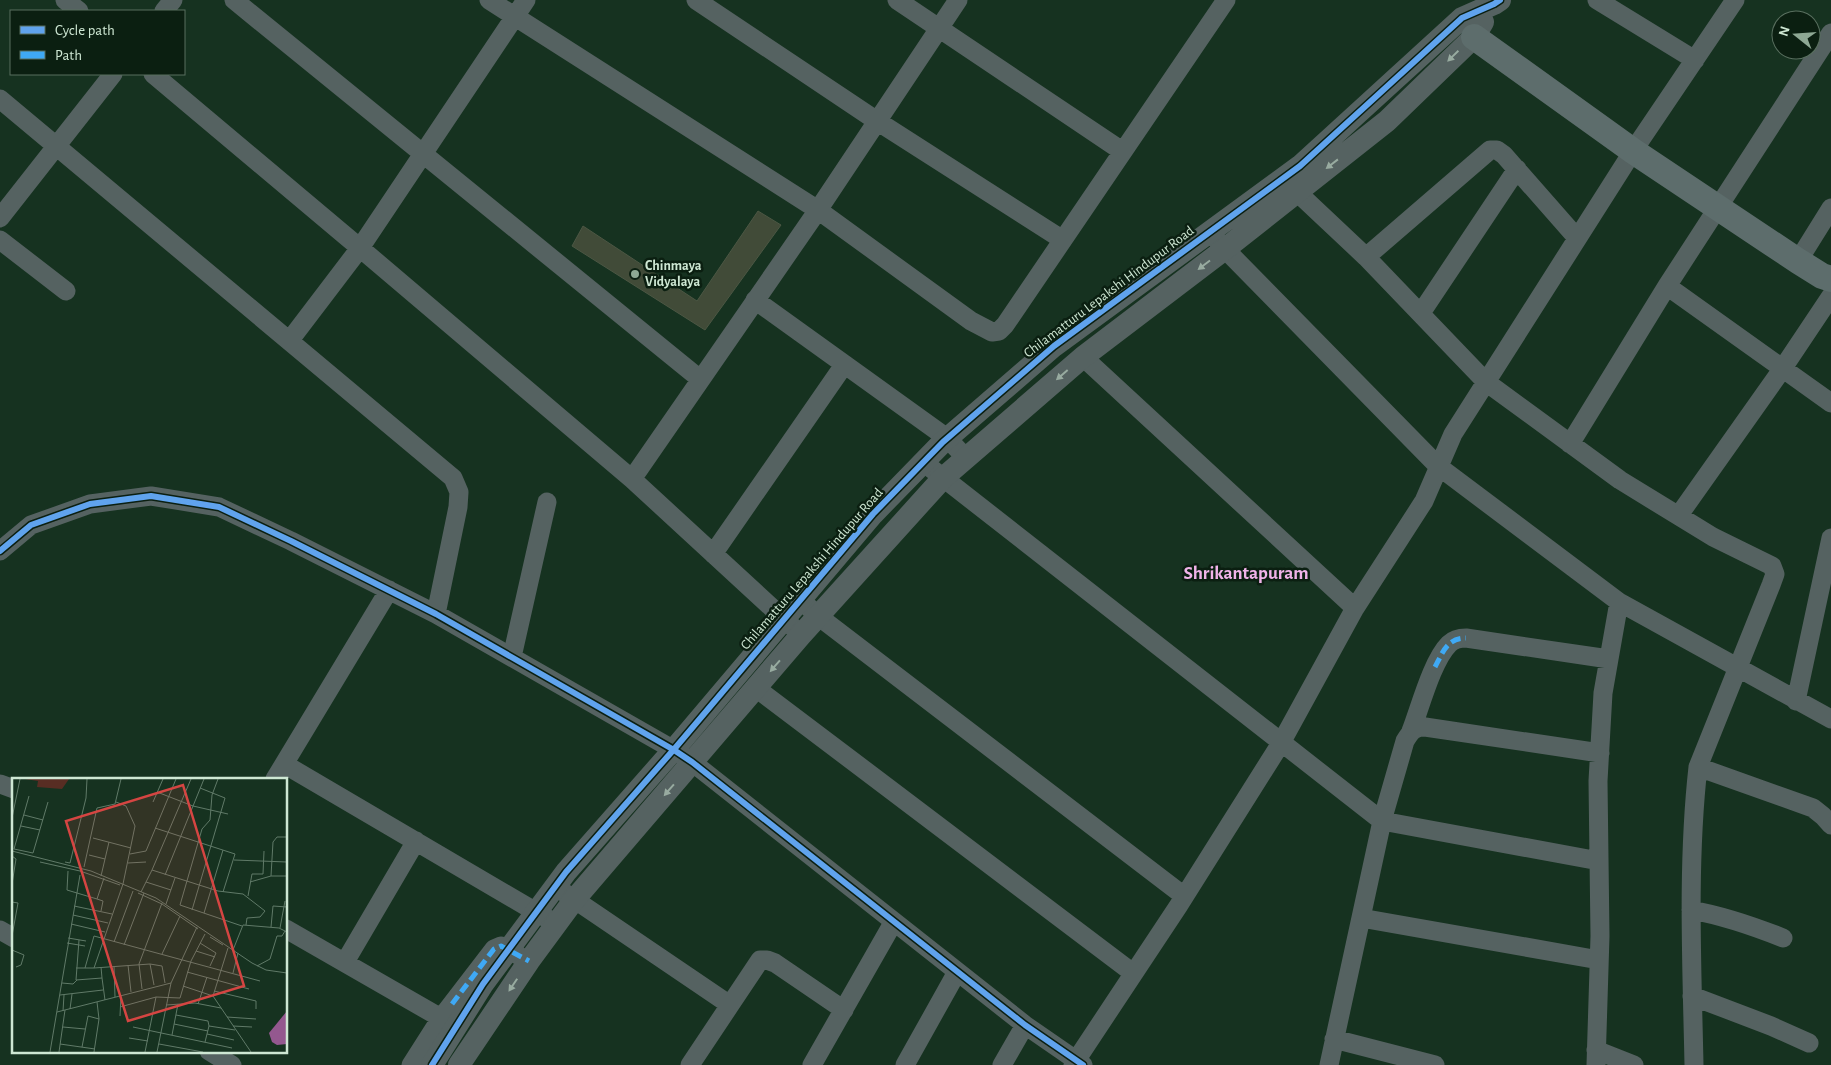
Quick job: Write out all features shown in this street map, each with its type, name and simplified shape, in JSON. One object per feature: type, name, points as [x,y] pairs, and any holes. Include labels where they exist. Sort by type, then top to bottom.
[{"type":"main road","points":[[1474,37],[1633,151],[1798,262],[1831,279]]},
{"type":"street","points":[[65,0],[78,10]]},
{"type":"street","points":[[165,10],[173,0]]},
{"type":"street","points":[[234,0],[422,155],[700,378]]},
{"type":"street","points":[[489,0],[818,210],[971,320],[992,332],[999,330],[1005,325],[1226,0]]},
{"type":"street","points":[[290,340],[360,248],[526,0]]},
{"type":"street","points":[[696,0],[877,121],[1063,240]]},
{"type":"street","points":[[898,0],[1122,152]]},
{"type":"street","points":[[632,479],[700,378],[818,210],[958,0]]},
{"type":"street","points":[[1597,0],[1695,60]]},
{"type":"street","points":[[0,551],[30,525],[90,504],[152,496],[218,507],[436,614],[674,750],[692,762],[1025,1025],[1077,1063],[1281,743],[1355,608],[1424,501],[1453,434],[1633,151],[1735,0]]},
{"type":"street","name":"Chilamatturu Lepakshi Hindupur Road","points":[[459,1065],[574,900],[801,635],[943,478],[1083,357],[1387,122],[1474,37],[1497,2]]},
{"type":"street","name":"Chilamatturu Lepakshi Hindupur Road","points":[[432,1065],[483,984],[566,872],[674,750],[873,514],[947,438],[1054,346],[1300,166],[1462,18],[1497,2]]},
{"type":"street","points":[[1570,444],[1668,286],[1831,33]]},
{"type":"street","points":[[0,218],[113,75]]},
{"type":"street","points":[[154,75],[632,479],[801,635]]},
{"type":"street","points":[[0,99],[453,478],[459,492],[458,507],[436,614]]},
{"type":"street","points":[[1366,257],[1490,150],[1497,150],[1504,155],[1577,238]]},
{"type":"street","points":[[1421,313],[1517,170]]},
{"type":"street","points":[[1297,192],[1366,257],[1486,382],[1620,480],[1714,537],[1772,566],[1775,574],[1698,767],[1694,797],[1691,910],[1694,1065]]},
{"type":"street","points":[[1798,262],[1831,208]]},
{"type":"street","points":[[1211,232],[1225,249],[1438,466],[1619,602],[1831,719]]},
{"type":"street","points":[[0,240],[66,291]]},
{"type":"street","points":[[1668,286],[1831,403]]},
{"type":"street","points":[[1679,516],[1831,296]]},
{"type":"street","points":[[755,300],[947,438],[966,458]]},
{"type":"street","points":[[1083,357],[1355,608]]},
{"type":"street","points":[[713,554],[844,365]]},
{"type":"street","points":[[923,462],[1382,821],[1599,861]]},
{"type":"street","points":[[512,657],[547,502]]},
{"type":"street","points":[[1796,701],[1824,603],[1831,538]]},
{"type":"street","points":[[389,590],[279,771],[416,841],[558,924]]},
{"type":"street","points":[[801,600],[818,616],[1184,896]]},
{"type":"street","points":[[1619,602],[1603,693],[1600,753],[1599,960],[1596,1058],[1634,1065]]},
{"type":"street","points":[[1329,1065],[1382,821],[1406,741],[1435,667],[1445,649],[1457,638],[1466,638],[1609,659]]},
{"type":"street","points":[[756,688],[1134,973]]},
{"type":"street","points":[[1411,731],[1418,727],[1425,727],[1600,753]]},
{"type":"street","points":[[1698,767],[1813,808],[1831,826]]},
{"type":"street","points":[[0,784],[12,788]]},
{"type":"street","points":[[345,962],[416,841]]},
{"type":"street","points":[[556,887],[730,1004]]},
{"type":"street","points":[[1691,910],[1720,915],[1784,938]]},
{"type":"street","points":[[1361,918],[1599,960]]},
{"type":"street","points":[[812,1065],[893,922]]},
{"type":"street","points":[[0,930],[12,937]]},
{"type":"street","points":[[288,930],[441,1018]]},
{"type":"street","points":[[411,1065],[441,1018],[494,949],[501,946],[529,962]]},
{"type":"street","points":[[690,1065],[760,960],[775,963],[844,1010]]},
{"type":"street","points":[[905,1065],[957,972]]},
{"type":"street","points":[[1692,996],[1771,1026],[1809,1043]]},
{"type":"street","points":[[1002,1065],[1025,1025]]},
{"type":"street","points":[[1334,1039],[1435,1065]]},
{"type":"street","points":[[210,1052],[232,1065]]},
{"type":"building","name":"Chinmaya Vidyalaya","points":[[758,211],[781,225],[705,330],[572,246],[583,226],[697,301]]},
{"type":"marked path","points":[[1435,667],[1443,651],[1450,643],[1454,640],[1466,638]]},
{"type":"marked path","points":[[452,1004],[494,949],[501,946],[529,961]]},
{"type":"cycle path","points":[[432,1065],[483,984],[566,872],[676,747],[873,514],[943,442],[1054,346],[1300,166],[1462,18],[1500,0]]},
{"type":"cycle path","points":[[0,551],[31,525],[90,504],[151,496],[219,507],[291,541],[436,614],[674,750],[692,762],[1025,1025],[1083,1065]]},
{"type":"place","name":"Chinmaya Vidyalaya","points":[[635,274]]},
{"type":"district","name":"Shrikantapuram","points":[[1246,573]]}]
